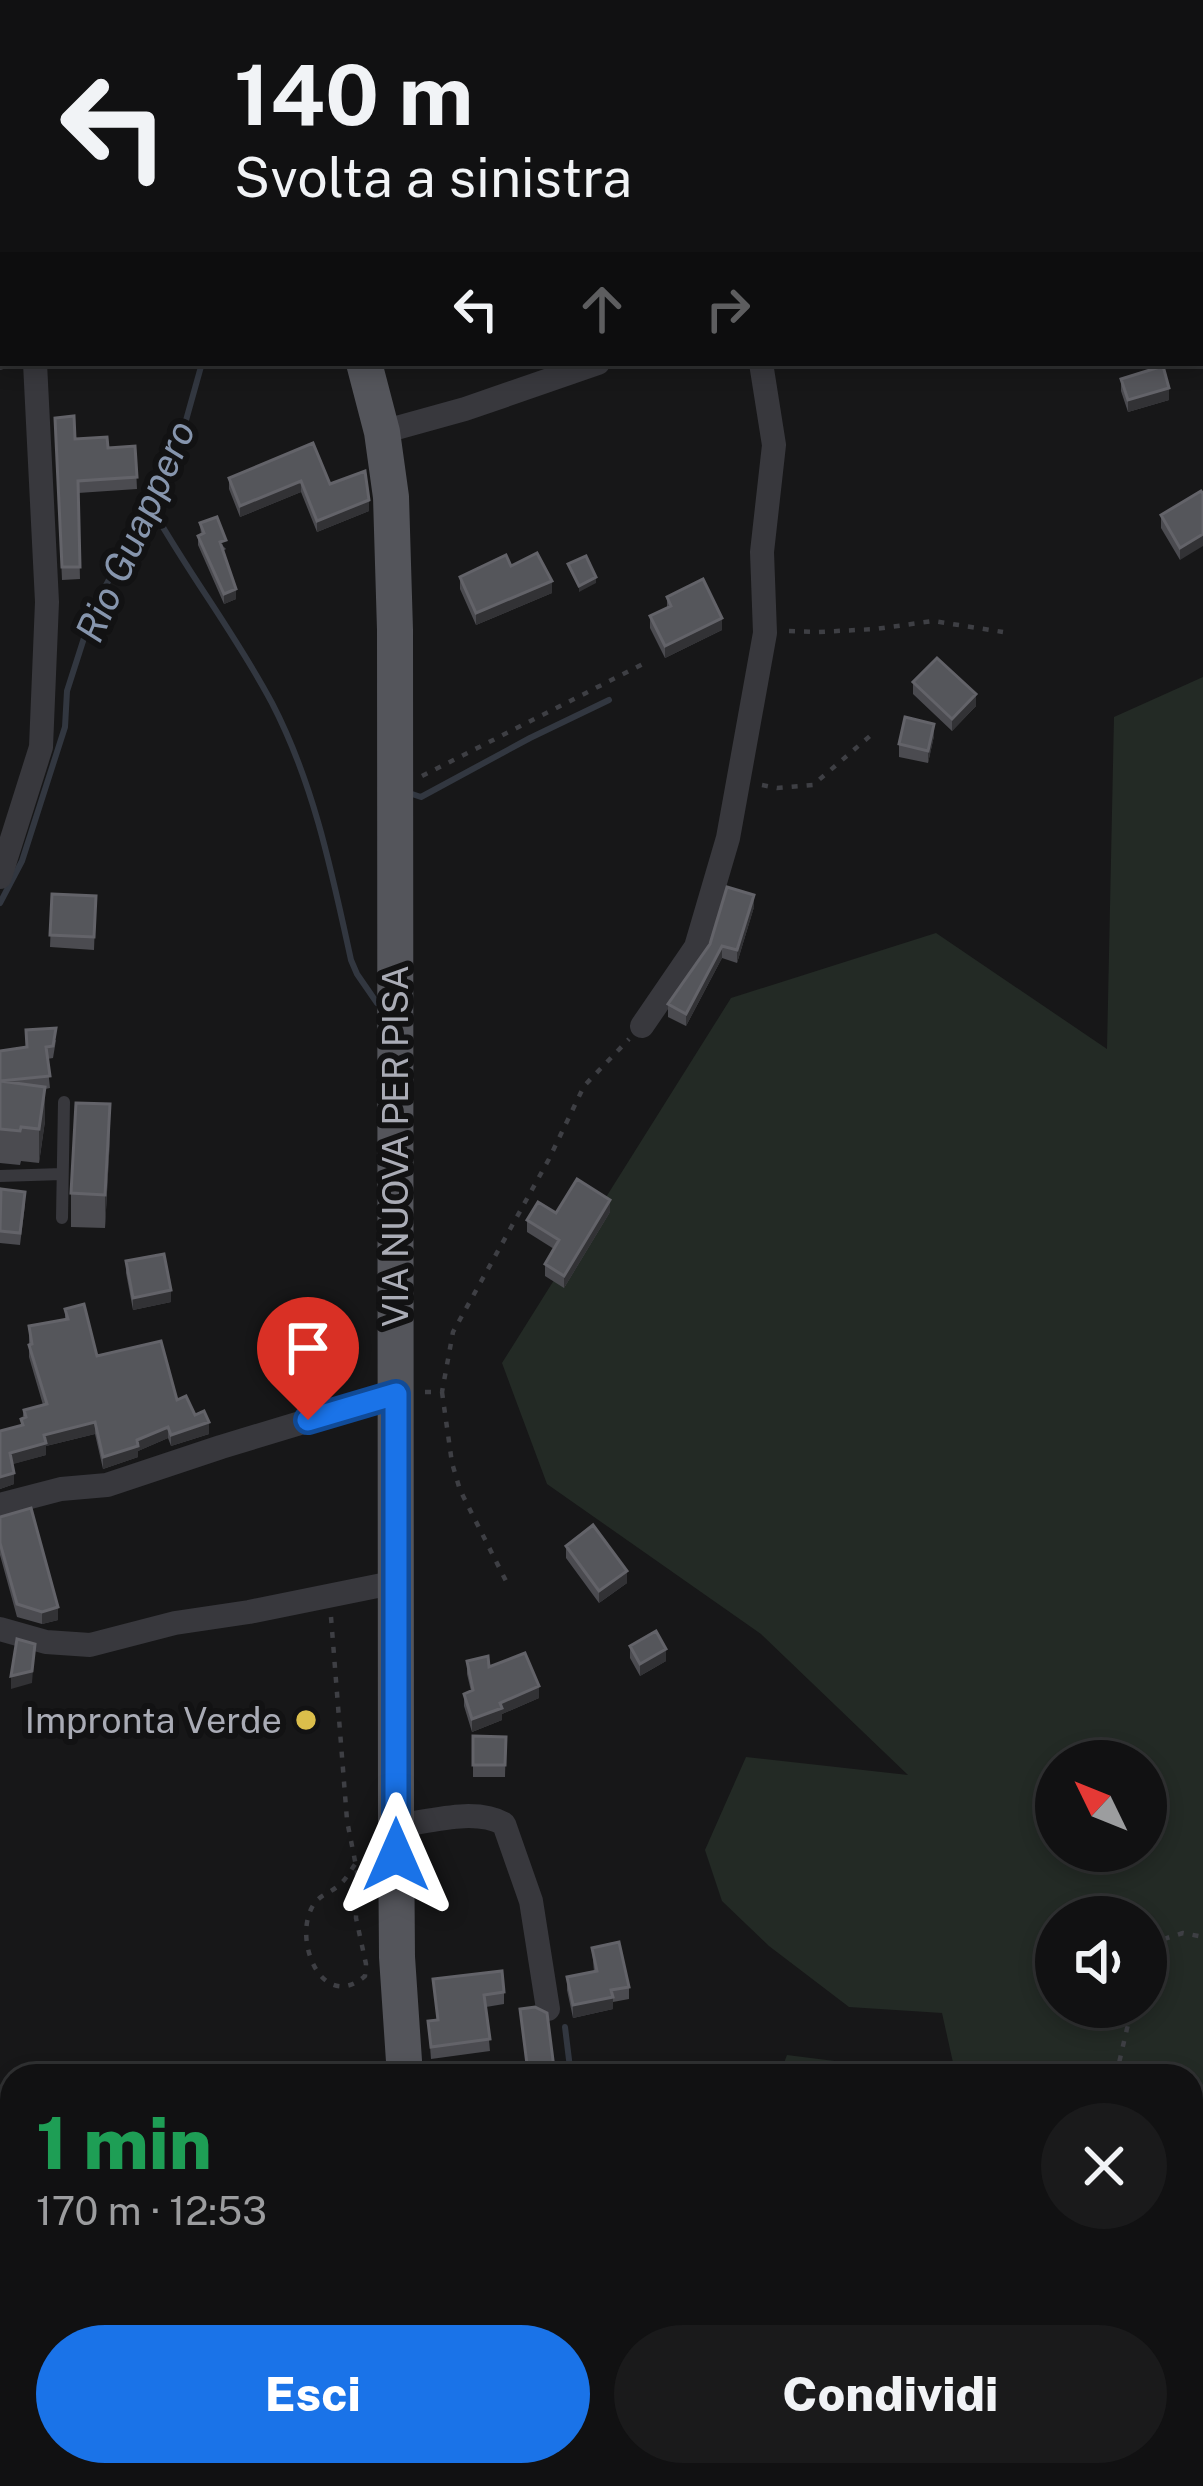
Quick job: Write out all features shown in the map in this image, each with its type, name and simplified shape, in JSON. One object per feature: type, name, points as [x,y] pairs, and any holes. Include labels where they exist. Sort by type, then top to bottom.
[{"type":"main road","name":"VIA NUOVA PER PISA","points":[[365,366],[382,432],[391,497],[397,1957],[404,2064]]},
{"type":"street","points":[[2,868],[41,747],[47,602],[34,366]]},
{"type":"street","points":[[382,432],[465,410],[590,366]]},
{"type":"street","points":[[642,1026],[696,947],[728,838],[739,781],[765,629],[762,552],[774,446],[761,366]]},
{"type":"street","points":[[0,1505],[61,1489],[107,1485],[396,1394]]},
{"type":"street","points":[[0,1628],[46,1642],[90,1645],[397,1582]]},
{"type":"street","points":[[396,1826],[470,1817],[493,1818],[504,1824],[531,1901],[548,2009]]},
{"type":"lane","points":[[62,1218],[64,1102]]},
{"type":"lane","points":[[0,1176],[62,1174]]},
{"type":"path","points":[[765,629],[818,632],[933,621],[1003,632]]},
{"type":"path","points":[[395,790],[645,663]]},
{"type":"path","points":[[739,781],[777,788],[813,784],[870,736]]},
{"type":"path","points":[[506,1580],[460,1490],[452,1463],[442,1392],[453,1332],[584,1087],[642,1026]]},
{"type":"path","points":[[396,1394],[442,1392]]},
{"type":"path","points":[[332,1594],[346,1820],[356,1863],[356,1918],[366,1964],[365,1976],[346,1987],[319,1976],[314,1969],[307,1953],[308,1919],[313,1904],[339,1886],[356,1863]]},
{"type":"path","points":[[1167,1938],[1183,1933],[1203,1937]]},
{"type":"path","points":[[1119,2064],[1127,2028]]},
{"type":"shaded area","points":[[1203,677],[1203,2064],[953,2064],[942,2013],[849,2007],[769,1946],[722,1901],[705,1850],[746,1757],[908,1775],[761,1634],[547,1484],[502,1363],[731,998],[936,933],[1107,1049],[1114,717]]},
{"type":"shaded area","points":[[787,2055],[858,2064],[784,2064]]},
{"type":"building","points":[[1163,366],[1169,388],[1128,400],[1121,379]]},
{"type":"building","points":[[74,416],[75,439],[107,437],[108,448],[135,446],[137,477],[78,481],[80,567],[62,567],[55,418]]},
{"type":"building","points":[[313,443],[330,484],[365,471],[369,500],[317,521],[301,481],[240,506],[229,478]]},
{"type":"building","points":[[1201,491],[1203,534],[1180,548],[1161,515]]},
{"type":"building","points":[[217,517],[236,589],[224,594],[198,536],[204,533],[200,523]]},
{"type":"building","points":[[537,553],[552,581],[476,613],[460,577],[506,555],[511,566]]},
{"type":"building","points":[[586,556],[596,577],[579,586],[568,564]]},
{"type":"building","points":[[703,579],[722,618],[665,646],[650,616],[671,606],[667,597]]},
{"type":"building","points":[[937,658],[976,694],[952,719],[913,682]]},
{"type":"building","points":[[905,717],[934,724],[928,751],[899,744]]},
{"type":"building","points":[[727,887],[754,895],[737,950],[722,946],[686,1014],[668,1004],[710,944]]},
{"type":"building","points":[[52,894],[96,896],[94,937],[50,935]]},
{"type":"building","points":[[56,1028],[53,1046],[46,1047],[50,1076],[0,1081],[0,1051],[27,1047],[26,1030]]},
{"type":"building","points":[[0,1081],[45,1087],[39,1129],[0,1129]]},
{"type":"building","points":[[76,1103],[110,1104],[105,1195],[71,1193]]},
{"type":"building","points":[[577,1179],[610,1200],[564,1276],[545,1264],[559,1240],[527,1220],[538,1202],[556,1213]]},
{"type":"building","points":[[1,1189],[25,1192],[20,1233],[0,1231]]},
{"type":"building","points":[[164,1254],[171,1290],[133,1298],[126,1261]]},
{"type":"building","points":[[84,1304],[97,1356],[161,1341],[177,1400],[186,1396],[195,1415],[204,1411],[209,1422],[171,1435],[168,1427],[137,1440],[138,1446],[103,1457],[95,1422],[44,1435],[46,1443],[10,1453],[14,1473],[0,1477],[0,1431],[23,1425],[24,1410],[47,1404],[29,1345],[29,1326],[68,1319],[65,1309]]},
{"type":"building","points":[[31,1508],[58,1607],[42,1612],[17,1604],[0,1543],[0,1517]]},
{"type":"building","points":[[593,1525],[627,1571],[599,1591],[566,1546]]},
{"type":"building","points":[[656,1631],[666,1649],[640,1664],[630,1646]]},
{"type":"building","points":[[17,1639],[35,1644],[32,1671],[11,1676]]},
{"type":"building","points":[[525,1653],[539,1686],[472,1719],[464,1694],[473,1690],[467,1661],[488,1656],[489,1667]]},
{"type":"building","points":[[473,1736],[506,1737],[505,1765],[473,1765]]},
{"type":"building","points":[[619,1942],[629,1987],[611,1990],[613,1997],[573,2005],[567,1977],[597,1971],[592,1948]]},
{"type":"building","points":[[502,1971],[504,1992],[484,1995],[490,2039],[431,2047],[428,2021],[438,2020],[433,1979]]},
{"type":"building","points":[[535,2007],[547,2013],[553,2064],[527,2064],[520,2009]]},
{"type":"waterway","name":"Rio Guappero","points":[[0,903],[22,861],[65,727],[67,691],[98,600],[176,456],[201,366]]},
{"type":"waterway","points":[[150,505],[258,678],[287,734],[320,829],[351,960],[377,1003]]},
{"type":"waterway","points":[[412,794],[421,797],[609,700]]},
{"type":"waterway","points":[[565,2027],[570,2064]]},
{"type":"place","name":"Impronta Verde","points":[[306,1720]]},
{"type":"route","points":[[308,1420],[396,1394],[396,1855]]}]
